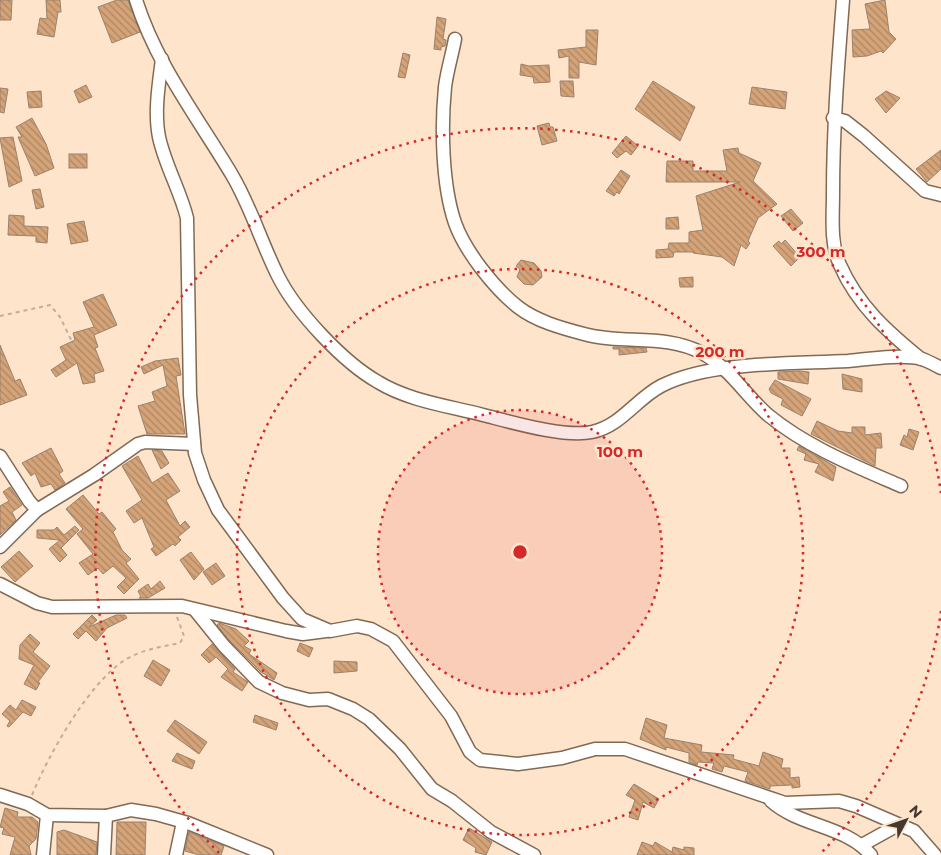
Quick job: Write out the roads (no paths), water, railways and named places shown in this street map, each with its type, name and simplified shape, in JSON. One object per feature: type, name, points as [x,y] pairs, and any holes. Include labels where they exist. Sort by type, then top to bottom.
[{"type":"street","points":[[136,0],[141,17],[176,88],[244,196],[278,277],[292,300],[331,345],[378,383],[422,400],[543,429],[589,433],[611,426],[641,399],[660,386],[683,377],[726,369],[888,358],[921,359]]},
{"type":"street","points":[[843,0],[833,118],[833,218],[838,263],[865,307],[884,329],[921,359],[941,368]]},
{"type":"street","points":[[455,39],[445,87],[446,180],[455,223],[473,256],[495,285],[518,308],[547,323],[586,335],[616,339],[649,339],[680,345],[702,353],[726,369],[768,414],[795,435],[825,452],[901,486]]},
{"type":"street","points":[[162,59],[158,112],[159,136],[181,193],[187,218],[190,395],[194,444],[204,480],[218,510],[283,598],[302,619],[330,631]]},
{"type":"street","points":[[833,118],[845,121],[864,136],[925,191],[941,194]]},
{"type":"street","points":[[0,547],[37,510],[94,475],[138,444],[144,442],[194,444]]},
{"type":"street","points":[[0,456],[29,501],[37,510]]},
{"type":"street","points":[[0,584],[37,603],[52,607],[182,606],[294,633],[330,631],[357,626],[381,632],[393,641],[451,716],[470,752],[480,760],[518,764],[562,758],[595,748],[625,749],[785,803],[839,801],[864,809],[914,832],[935,855]]},
{"type":"street","points":[[195,610],[224,646],[259,682],[282,693],[308,700],[328,699],[353,709],[369,719],[400,749],[432,789],[452,800],[491,832],[534,855]]},
{"type":"street","points":[[0,795],[28,804],[47,815],[106,816],[131,810],[156,814],[183,822],[266,855]]},
{"type":"street","points":[[767,798],[782,811],[843,835],[866,850],[898,825]]},
{"type":"street","points":[[43,855],[47,815]]},
{"type":"street","points":[[104,855],[106,816]]},
{"type":"street","points":[[176,855],[183,822]]}]
